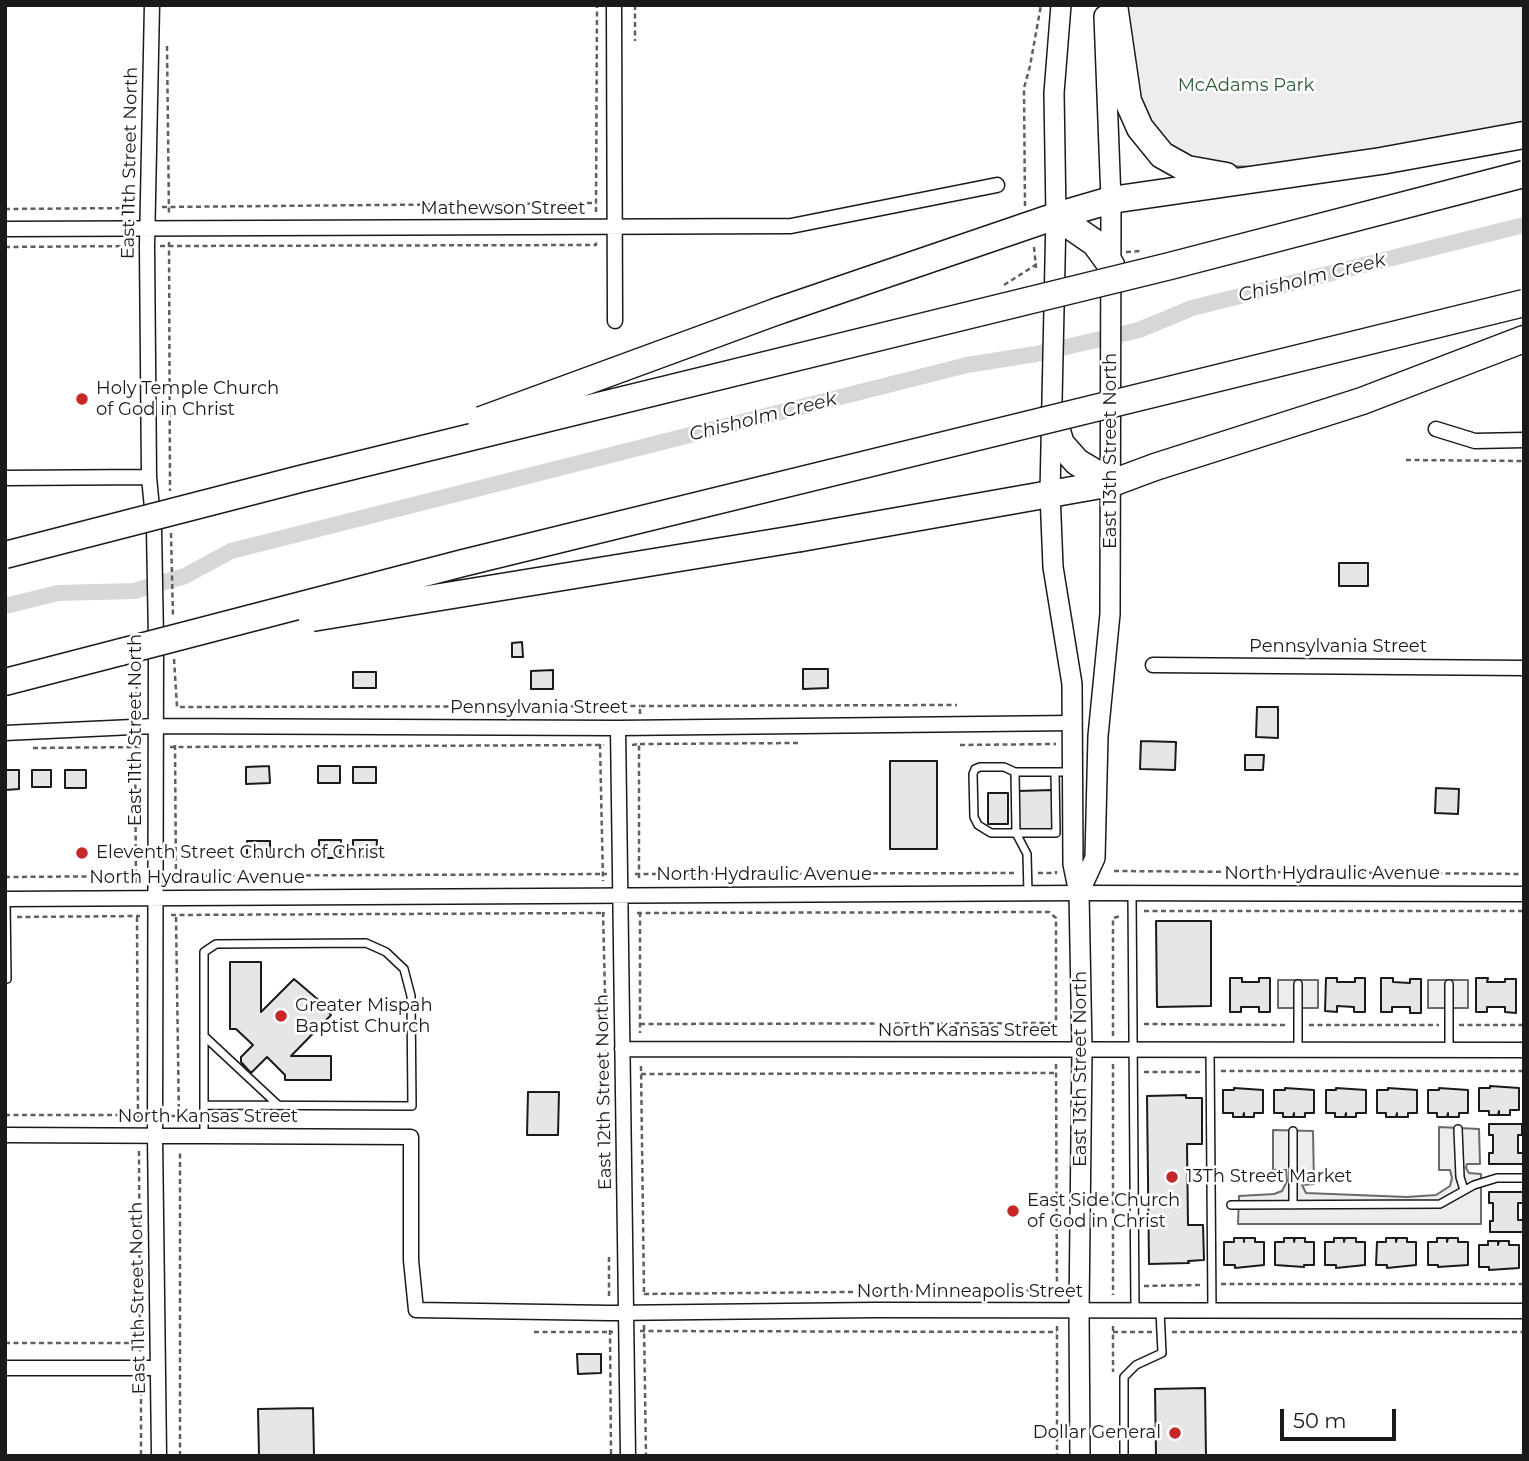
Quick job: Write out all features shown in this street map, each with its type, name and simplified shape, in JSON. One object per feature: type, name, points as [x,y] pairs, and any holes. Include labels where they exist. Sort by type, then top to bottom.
[{"type":"highway","points":[[1114,5],[1128,101],[1147,137],[1162,155],[1186,169],[1256,181]]},
{"type":"highway","points":[[300,479],[431,439],[778,311],[1056,216],[1111,200],[1256,181],[1524,135]]},
{"type":"highway","points":[[5,555],[300,479],[1170,266],[1524,174]]},
{"type":"highway","points":[[1056,216],[1095,243],[1111,265]]},
{"type":"highway","points":[[130,656],[463,563],[1524,303]]},
{"type":"highway","points":[[5,682],[470,591],[801,538],[1112,483],[1362,401],[1524,339]]},
{"type":"highway","points":[[1052,415],[1061,444],[1077,462],[1112,483]]},
{"type":"main road","name":"East 13th Street North","points":[[1061,5],[1054,93],[1056,216],[1052,290],[1050,493],[1053,567],[1072,684],[1073,723],[1062,772],[1079,893],[1082,1050],[1080,1456]]},
{"type":"main road","name":"East 13th Street North","points":[[1079,893],[1095,858],[1098,736],[1110,614],[1111,200],[1104,5]]},
{"type":"street","name":"East 11th Street North","points":[[152,5],[147,246],[149,477],[154,529],[156,639],[155,1136],[159,1456]]},
{"type":"street","points":[[614,5],[615,321]]},
{"type":"street","name":"Mathewson Street","points":[[5,229],[791,226],[997,185]]},
{"type":"street","points":[[1436,429],[1475,441],[1524,440]]},
{"type":"street","points":[[5,478],[149,477]]},
{"type":"street","name":"Pennsylvania Street","points":[[1153,665],[1524,668]]},
{"type":"street","name":"Pennsylvania Street","points":[[5,733],[154,726],[618,728],[1073,723]]},
{"type":"street","name":"East 12th Street North","points":[[618,728],[628,1456]]},
{"type":"street","name":"North Hydraulic Avenue","points":[[6,899],[1028,893],[1524,894]]},
{"type":"street","name":"North Kansas Street","points":[[622,1049],[1524,1050]]},
{"type":"street","name":"North Kansas Street","points":[[5,1135],[411,1137],[411,1260],[416,1310]]},
{"type":"street","name":"North Minneapolis Street","points":[[416,1310],[626,1313],[1524,1311]]},
{"type":"street","points":[[5,1368],[158,1368]]},
{"type":"lane","points":[[1004,767],[1014,772],[1062,772],[1056,833],[991,833],[978,825],[973,806],[975,769],[1004,767]]},
{"type":"lane","points":[[1014,772],[1016,833],[1027,854],[1028,893]]},
{"type":"lane","points":[[1132,893],[1135,1311]]},
{"type":"lane","points":[[6,899],[7,979]]},
{"type":"lane","points":[[204,1105],[412,1106],[411,996],[404,969],[386,952],[366,943],[216,944],[204,952],[204,1036],[204,1105],[204,1136]]},
{"type":"lane","points":[[1297,1050],[1298,984]]},
{"type":"lane","points":[[1449,984],[1449,1050]]},
{"type":"lane","points":[[204,1036],[278,1105]]},
{"type":"lane","points":[[1210,1050],[1212,1311]]},
{"type":"lane","points":[[1458,1129],[1460,1177],[1464,1191]]},
{"type":"lane","points":[[1293,1131],[1293,1205]]},
{"type":"lane","points":[[1231,1205],[1440,1204],[1497,1178],[1524,1178]]},
{"type":"lane","points":[[1124,1456],[1124,1377],[1136,1365],[1162,1353],[1160,1311]]},
{"type":"path","points":[[5,247],[596,245],[597,5]]},
{"type":"path","points":[[635,5],[635,41]]},
{"type":"path","points":[[1026,162],[1024,88],[1041,5]]},
{"type":"path","points":[[5,209],[596,203]]},
{"type":"path","points":[[1406,460],[1524,461]]},
{"type":"path","points":[[172,545],[174,628]]},
{"type":"path","points":[[174,654],[177,707],[175,747],[180,1456]]},
{"type":"path","points":[[130,656],[135,727],[141,1456]]},
{"type":"path","points":[[177,707],[640,706]]},
{"type":"path","points":[[31,748],[639,744],[640,1033]]},
{"type":"path","points":[[960,746],[1060,744],[1062,772]]},
{"type":"path","points":[[5,877],[1056,873],[1057,860]]},
{"type":"path","points":[[1114,871],[1524,874]]},
{"type":"path","points":[[1113,1373],[1113,918],[1146,911],[1524,911]]},
{"type":"path","points":[[6,917],[1049,912],[1056,918],[1057,1456]]},
{"type":"path","points":[[640,1024],[1056,1023]]},
{"type":"path","points":[[1113,1024],[1524,1025]]},
{"type":"path","points":[[641,1066],[646,1456]]},
{"type":"path","points":[[1113,1072],[1524,1071]]},
{"type":"path","points":[[641,1074],[1056,1073]]},
{"type":"path","points":[[1113,1287],[1212,1284],[1524,1284]]},
{"type":"path","points":[[644,1294],[1057,1290]]},
{"type":"path","points":[[534,1332],[1057,1332]]},
{"type":"path","points":[[1113,1332],[1524,1332]]},
{"type":"path","points":[[5,1343],[140,1343]]},
{"type":"shaded area","name":"McAdams Park","points":[[1123,5],[1524,5],[1524,127],[1267,167],[1210,166],[1176,154],[1149,122],[1135,91]]},
{"type":"shaded area","points":[[1278,980],[1318,980],[1318,1008],[1278,1008]]},
{"type":"shaded area","points":[[1428,980],[1468,980],[1468,1008],[1428,1008]]},
{"type":"shaded area","points":[[1439,1127],[1479,1129],[1480,1164],[1467,1164],[1466,1168],[1469,1173],[1481,1174],[1481,1224],[1238,1224],[1239,1196],[1274,1194],[1282,1191],[1287,1181],[1286,1170],[1273,1170],[1273,1130],[1313,1131],[1314,1184],[1302,1185],[1306,1193],[1407,1197],[1436,1195],[1450,1186],[1450,1170],[1439,1170]]},
{"type":"building","points":[[1339,563],[1368,563],[1368,586],[1339,586]]},
{"type":"building","points":[[522,642],[523,657],[512,657],[512,643]]},
{"type":"building","points":[[803,669],[828,669],[828,688],[803,689]]},
{"type":"building","points":[[553,670],[553,689],[531,689],[531,671]]},
{"type":"building","points":[[353,672],[376,672],[376,688],[353,688]]},
{"type":"building","points":[[1257,707],[1278,707],[1278,738],[1256,737]]},
{"type":"building","points":[[1141,741],[1176,742],[1175,770],[1140,769]]},
{"type":"building","points":[[1245,755],[1264,755],[1263,770],[1245,770]]},
{"type":"building","points":[[890,761],[937,761],[937,849],[890,849]]},
{"type":"building","points":[[269,766],[270,783],[246,784],[246,767]]},
{"type":"building","points":[[318,766],[340,766],[340,783],[318,783]]},
{"type":"building","points":[[353,767],[376,767],[376,783],[353,783]]},
{"type":"building","points":[[5,770],[19,770],[19,789],[5,790]]},
{"type":"building","points":[[32,770],[51,770],[51,787],[32,787]]},
{"type":"building","points":[[65,770],[86,770],[86,788],[65,788]]},
{"type":"building","points":[[1436,788],[1459,789],[1458,814],[1435,813]]},
{"type":"building","points":[[1053,790],[1054,829],[1019,829],[1018,791]]},
{"type":"building","points":[[988,793],[1008,793],[1008,824],[988,824]]},
{"type":"building","points":[[319,840],[341,840],[340,858],[319,858]]},
{"type":"building","points":[[353,840],[377,840],[376,857],[353,856]]},
{"type":"building","points":[[247,841],[270,841],[270,857],[247,857]]},
{"type":"building","points":[[1156,921],[1211,921],[1211,1006],[1157,1007]]},
{"type":"building","points":[[230,962],[261,962],[261,1012],[294,979],[322,1003],[331,1015],[291,1056],[331,1056],[331,1080],[285,1080],[285,1075],[267,1057],[251,1073],[241,1062],[241,1057],[253,1045],[236,1029],[230,1029]]},
{"type":"building","points":[[1230,978],[1242,978],[1242,982],[1259,982],[1259,978],[1270,978],[1270,1012],[1259,1012],[1259,1007],[1241,1007],[1241,1012],[1230,1012]]},
{"type":"building","points":[[1326,978],[1337,978],[1337,982],[1355,982],[1355,978],[1365,978],[1365,1012],[1354,1012],[1354,1007],[1337,1006],[1337,1012],[1325,1011]]},
{"type":"building","points":[[1381,978],[1410,983],[1410,979],[1421,979],[1421,1013],[1410,1013],[1410,1007],[1392,1007],[1392,1012],[1381,1012]]},
{"type":"building","points":[[1476,978],[1488,978],[1487,982],[1516,979],[1516,1013],[1505,1012],[1505,1007],[1487,1007],[1487,1012],[1476,1012]]},
{"type":"building","points":[[1479,1088],[1519,1088],[1519,1110],[1510,1110],[1510,1115],[1499,1115],[1499,1111],[1498,1115],[1489,1115],[1489,1111],[1479,1111]]},
{"type":"building","points":[[1223,1090],[1263,1090],[1263,1113],[1254,1113],[1254,1117],[1244,1117],[1244,1113],[1243,1117],[1233,1117],[1233,1113],[1223,1113]]},
{"type":"building","points":[[1274,1090],[1314,1090],[1314,1113],[1305,1113],[1305,1117],[1294,1117],[1294,1113],[1293,1117],[1283,1117],[1283,1113],[1274,1113]]},
{"type":"building","points":[[1326,1090],[1366,1090],[1366,1113],[1356,1113],[1356,1117],[1346,1117],[1346,1113],[1345,1117],[1335,1117],[1335,1113],[1326,1113]]},
{"type":"building","points":[[1377,1090],[1417,1090],[1417,1113],[1408,1113],[1408,1117],[1397,1117],[1397,1113],[1396,1117],[1386,1117],[1386,1113],[1377,1113]]},
{"type":"building","points":[[1428,1090],[1468,1090],[1468,1113],[1459,1113],[1459,1117],[1448,1117],[1448,1113],[1447,1117],[1437,1117],[1437,1113],[1428,1113]]},
{"type":"building","points":[[528,1092],[559,1092],[558,1135],[527,1135]]},
{"type":"building","points":[[1186,1095],[1186,1098],[1202,1098],[1202,1144],[1187,1144],[1188,1225],[1203,1225],[1204,1260],[1149,1264],[1147,1096]]},
{"type":"building","points":[[1489,1124],[1522,1124],[1522,1135],[1518,1135],[1518,1153],[1523,1153],[1523,1164],[1489,1164],[1489,1153],[1493,1153],[1493,1135],[1489,1135]]},
{"type":"building","points":[[1489,1192],[1523,1192],[1523,1203],[1518,1203],[1518,1220],[1523,1220],[1523,1232],[1490,1232],[1493,1203],[1489,1203]]},
{"type":"building","points":[[1234,1238],[1255,1238],[1255,1242],[1264,1242],[1264,1265],[1235,1268],[1235,1265],[1224,1265],[1224,1242],[1234,1242]]},
{"type":"building","points":[[1284,1238],[1294,1238],[1294,1242],[1295,1238],[1305,1238],[1305,1242],[1314,1242],[1314,1265],[1275,1265],[1275,1242],[1284,1242]]},
{"type":"building","points":[[1334,1238],[1344,1238],[1344,1242],[1345,1238],[1356,1238],[1356,1242],[1365,1242],[1365,1265],[1336,1268],[1336,1265],[1325,1265],[1325,1242],[1334,1242]]},
{"type":"building","points":[[1386,1238],[1396,1238],[1396,1242],[1397,1238],[1407,1238],[1407,1242],[1416,1242],[1416,1265],[1387,1268],[1387,1265],[1376,1265],[1377,1242],[1386,1242]]},
{"type":"building","points":[[1437,1238],[1447,1238],[1447,1242],[1448,1238],[1458,1238],[1458,1242],[1468,1242],[1468,1265],[1428,1265],[1428,1242],[1437,1242]]},
{"type":"building","points":[[1488,1241],[1498,1241],[1498,1245],[1499,1241],[1509,1241],[1509,1245],[1519,1245],[1519,1268],[1489,1270],[1489,1267],[1479,1267],[1479,1245],[1488,1245]]},
{"type":"building","points":[[577,1354],[601,1354],[601,1373],[578,1374]]},
{"type":"building","points":[[1205,1388],[1206,1456],[1156,1456],[1155,1389]]},
{"type":"building","points":[[313,1408],[314,1456],[259,1456],[258,1409]]},
{"type":"waterway","name":"Chisholm Creek","points":[[5,606],[58,593],[134,591],[185,576],[231,551],[967,365],[1036,354],[1139,330],[1192,308],[1524,225]]},
{"type":"place","name":"Holy Temple Church of God in Christ","points":[[82,399]]},
{"type":"place","name":"Eleventh Street Church of Christ","points":[[82,853]]},
{"type":"place","name":"Greater Mispah Baptist Church","points":[[281,1016]]},
{"type":"place","name":"13Th Street Market","points":[[1172,1177]]},
{"type":"place","name":"East Side Church of God in Christ","points":[[1013,1211]]},
{"type":"place","name":"Dollar General","points":[[1175,1433]]}]
